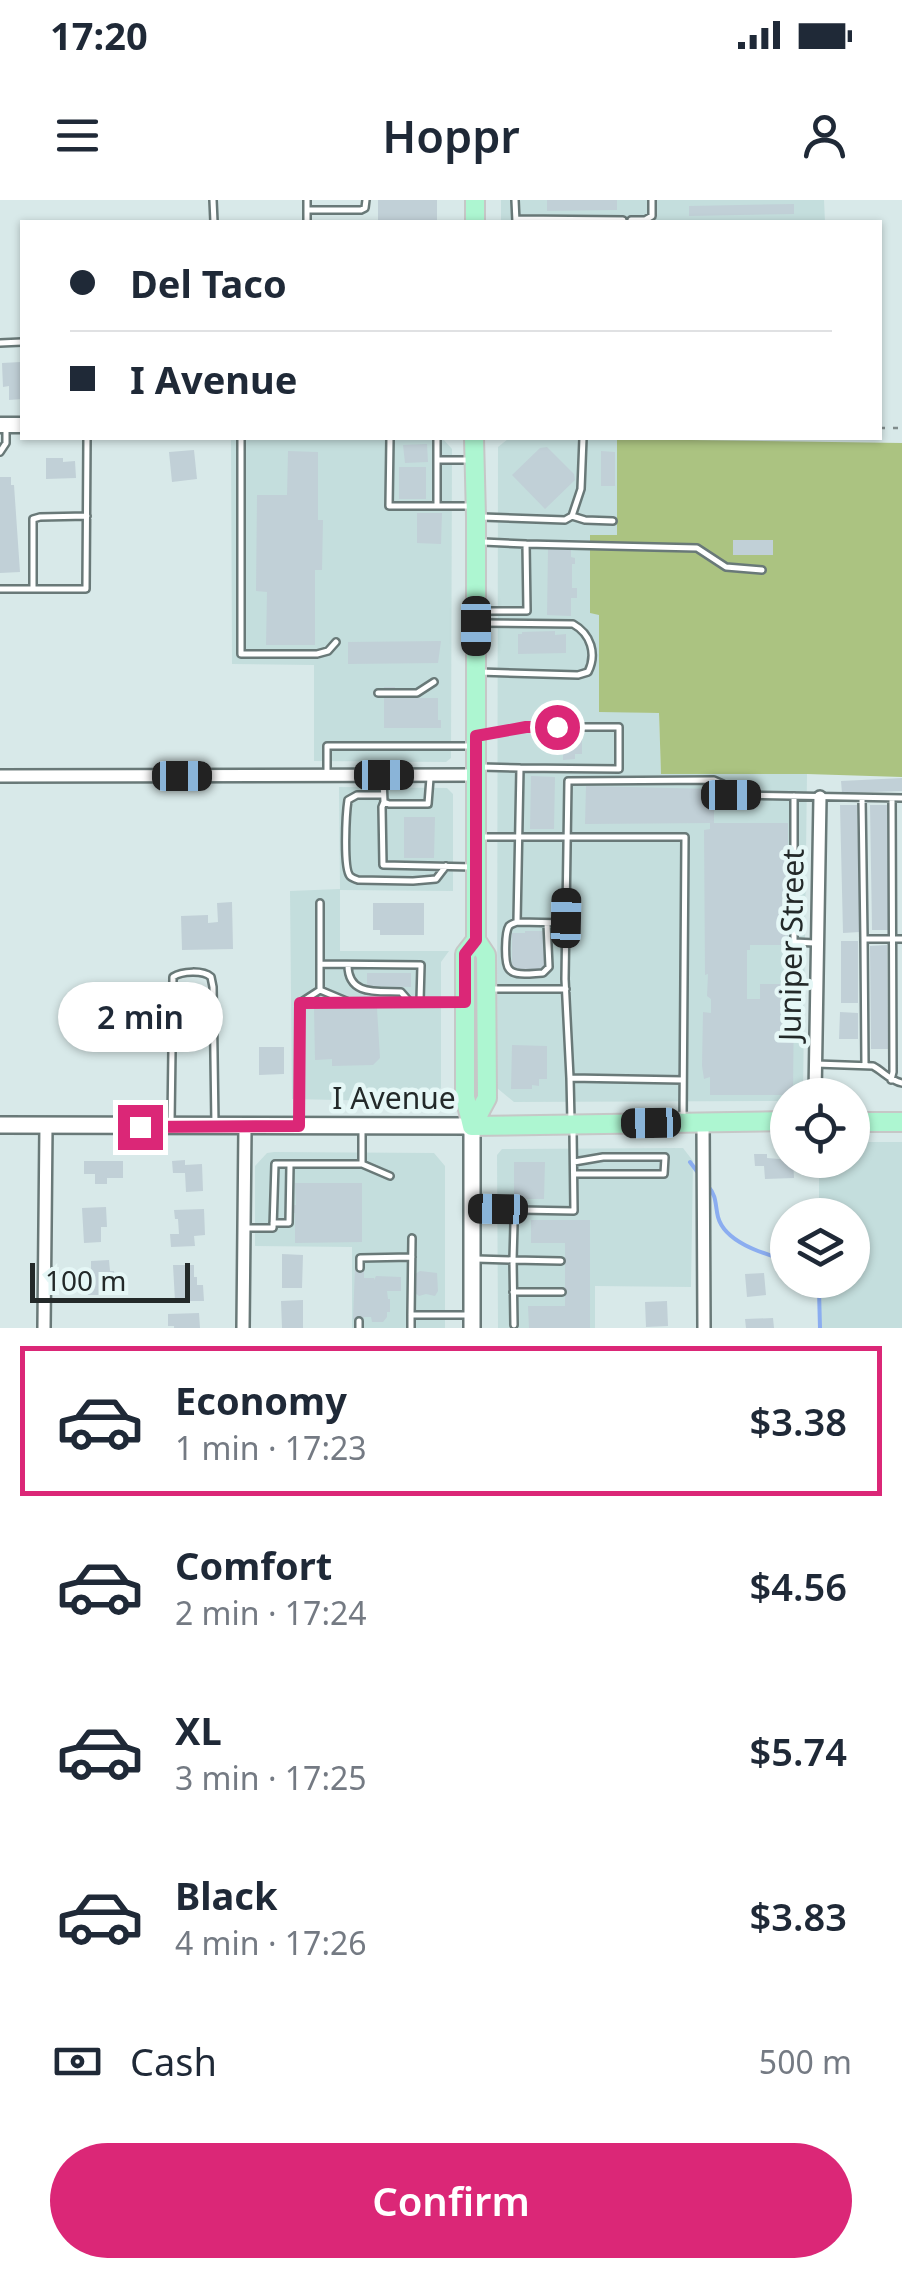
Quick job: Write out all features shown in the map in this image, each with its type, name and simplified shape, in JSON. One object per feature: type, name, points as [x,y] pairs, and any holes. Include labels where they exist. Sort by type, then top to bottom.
[{"type":"main road","points":[[472,1126],[486,1098],[486,956],[476,940],[474,440]]},
{"type":"main road","points":[[472,1322],[472,1126],[465,1097],[465,954],[476,940]]},
{"type":"main road","name":"I Avenue","points":[[0,1126],[216,1128],[770,1122]]},
{"type":"main road","points":[[870,1122],[902,1122]]},
{"type":"street","points":[[0,776],[430,775],[476,771]]},
{"type":"street","name":"Juniper Street","points":[[815,1078],[820,797]]},
{"type":"street","points":[[703,1122],[704,1328]]},
{"type":"street","points":[[44,1328],[46,1126]]},
{"type":"street","points":[[243,1328],[245,1127]]},
{"type":"lane","points":[[307,200],[307,220]]},
{"type":"lane","points":[[307,210],[361,210],[366,200]]},
{"type":"lane","points":[[0,452],[6,443],[3,425]]},
{"type":"lane","points":[[0,589],[86,590],[86,440]]},
{"type":"lane","points":[[241,440],[241,654],[317,654],[328,652],[336,642]]},
{"type":"lane","points":[[390,440],[389,506],[437,505],[565,520],[572,516],[582,488],[583,440]]},
{"type":"lane","points":[[437,505],[438,440]]},
{"type":"lane","points":[[437,460],[474,460]]},
{"type":"lane","points":[[572,516],[613,521]]},
{"type":"lane","points":[[33,589],[33,520],[87,519]]},
{"type":"lane","points":[[476,541],[697,548],[726,567],[762,570]]},
{"type":"lane","points":[[476,617],[526,612],[526,544]]},
{"type":"lane","points":[[476,617],[573,624],[590,639],[591,668],[578,675],[476,672]]},
{"type":"lane","points":[[378,693],[417,693],[434,682]]},
{"type":"lane","points":[[327,776],[327,746],[476,741],[526,727],[619,727],[619,769],[476,771]]},
{"type":"lane","points":[[517,922],[520,768]]},
{"type":"lane","points":[[384,775],[383,865],[476,866]]},
{"type":"lane","points":[[430,775],[428,804],[357,795],[348,800],[347,871],[358,880],[424,881],[436,879],[446,866]]},
{"type":"lane","points":[[472,1209],[574,1211],[566,989],[568,781],[714,780],[731,795],[902,798]]},
{"type":"lane","points":[[794,796],[794,942],[817,942]]},
{"type":"lane","points":[[862,798],[865,1065]]},
{"type":"lane","points":[[891,1080],[898,939],[892,798]]},
{"type":"lane","points":[[476,837],[685,837],[683,1123]]},
{"type":"lane","points":[[320,902],[320,990]]},
{"type":"lane","points":[[548,922],[548,967],[543,974],[514,974],[506,963],[510,926],[517,922],[548,922],[566,923]]},
{"type":"lane","points":[[864,939],[898,939]]},
{"type":"lane","points":[[320,964],[421,966],[420,1001]]},
{"type":"lane","points":[[348,964],[352,984],[369,991],[401,992],[409,1001]]},
{"type":"lane","points":[[171,1127],[174,977],[206,973],[212,977],[214,987],[216,1128]]},
{"type":"lane","points":[[486,989],[566,989]]},
{"type":"lane","points":[[320,990],[351,1003]]},
{"type":"lane","points":[[300,1003],[320,990]]},
{"type":"lane","points":[[300,1003],[465,1002]]},
{"type":"lane","points":[[299,1126],[300,1003]]},
{"type":"lane","points":[[815,1064],[865,1065],[902,1083]]},
{"type":"lane","points":[[570,1078],[683,1080]]},
{"type":"lane","points":[[362,1126],[362,1164]]},
{"type":"lane","points":[[574,1162],[603,1157],[664,1157],[664,1174],[574,1174]]},
{"type":"lane","points":[[244,1228],[274,1228],[274,1164],[362,1164],[390,1176]]},
{"type":"lane","points":[[274,1224],[289,1223],[290,1164]]},
{"type":"lane","points":[[514,1224],[514,1326]]},
{"type":"lane","points":[[411,1328],[412,1238]]},
{"type":"lane","points":[[360,1268],[360,1258],[412,1256]]},
{"type":"lane","points":[[472,1259],[561,1261]]},
{"type":"lane","points":[[513,1292],[562,1292]]},
{"type":"lane","points":[[411,1315],[472,1322]]},
{"type":"shaded area","points":[[501,200],[824,200],[825,220],[501,220]]},
{"type":"shaded area","points":[[231,440],[444,440],[452,449],[451,758],[446,762],[314,761],[314,665],[232,664]]},
{"type":"shaded area","points":[[507,440],[617,440],[617,535],[590,536],[590,613],[599,614],[599,711],[659,713],[661,774],[807,774],[803,1078],[770,1078],[770,1101],[514,1102],[497,1088],[498,447]]},
{"type":"shaded area","points":[[339,787],[447,788],[453,794],[453,891],[340,890],[340,951],[449,951],[441,962],[441,1088],[427,1102],[292,1099],[290,891],[340,889]]},
{"type":"shaded area","points":[[870,1142],[902,1142],[902,1328],[819,1328],[819,1298],[870,1298],[870,1198],[819,1198],[819,1178],[870,1178]]},
{"type":"shaded area","points":[[683,1148],[693,1161],[691,1287],[595,1286],[595,1328],[498,1328],[497,1155],[502,1149]]},
{"type":"shaded area","points":[[267,1153],[434,1153],[445,1166],[445,1328],[352,1328],[352,1247],[255,1246],[255,1166]]},
{"type":"green space","points":[[617,440],[902,443],[902,777],[661,774],[659,713],[599,712],[599,615],[590,613],[590,535],[617,535]]},
{"type":"building","points":[[378,200],[437,200],[437,220],[378,220]]},
{"type":"building","points":[[547,200],[617,200],[617,210],[547,211]]},
{"type":"building","points":[[794,204],[794,214],[689,216],[689,206]]},
{"type":"building","points":[[20,362],[20,399],[9,400],[9,386],[3,387],[2,363]]},
{"type":"building","points":[[427,444],[428,462],[405,463],[403,445]]},
{"type":"building","points":[[547,447],[574,474],[575,480],[545,509],[512,475],[540,448]]},
{"type":"building","points":[[194,450],[197,479],[172,482],[169,452]]},
{"type":"building","points":[[288,451],[318,452],[318,520],[323,520],[322,570],[315,570],[315,645],[266,645],[267,592],[256,591],[257,495],[287,495]]},
{"type":"building","points":[[601,451],[615,452],[615,486],[601,486]]},
{"type":"building","points":[[46,458],[75,461],[76,478],[46,479]]},
{"type":"building","points":[[399,467],[426,467],[426,499],[399,499]]},
{"type":"building","points":[[0,477],[11,477],[14,485],[20,572],[0,573]]},
{"type":"building","points":[[417,513],[442,513],[441,544],[417,543]]},
{"type":"building","points":[[733,540],[773,540],[773,555],[733,555]]},
{"type":"building","points":[[548,547],[571,548],[571,557],[575,558],[572,588],[577,588],[577,598],[571,598],[571,616],[547,615]]},
{"type":"building","points":[[555,631],[555,635],[566,634],[566,653],[518,654],[518,634]]},
{"type":"building","points":[[441,641],[438,663],[348,664],[348,642]]},
{"type":"building","points":[[384,687],[395,687],[395,698],[438,698],[441,728],[384,728]]},
{"type":"building","points":[[582,734],[582,754],[563,760],[563,753],[558,753],[557,735]]},
{"type":"building","points":[[531,776],[555,777],[554,829],[530,829]]},
{"type":"building","points":[[902,778],[902,791],[842,793],[841,781]]},
{"type":"building","points":[[586,786],[714,789],[714,823],[788,823],[788,945],[750,945],[747,999],[760,999],[760,984],[794,988],[793,1078],[770,1078],[770,1095],[710,1095],[710,1077],[704,1079],[703,1012],[711,1013],[711,999],[707,996],[708,974],[705,975],[704,830],[710,829],[710,823],[585,824]]},
{"type":"building","points":[[840,805],[857,805],[860,932],[843,933]]},
{"type":"building","points":[[870,805],[887,805],[889,930],[872,930]]},
{"type":"building","points":[[404,817],[435,817],[434,858],[404,858]]},
{"type":"building","points":[[232,902],[233,949],[182,950],[181,916],[208,915],[208,923],[218,922],[217,903]]},
{"type":"building","points":[[373,903],[424,903],[424,935],[380,935],[380,930],[373,930]]},
{"type":"building","points":[[547,931],[547,967],[543,971],[512,971],[512,933]]},
{"type":"building","points":[[841,941],[858,941],[858,1003],[841,1003]]},
{"type":"building","points":[[887,945],[888,1049],[871,1049],[870,946]]},
{"type":"building","points":[[367,973],[411,973],[411,987],[367,986]]},
{"type":"building","points":[[318,999],[331,999],[331,1008],[377,1008],[380,1058],[373,1065],[332,1066],[332,1059],[315,1060],[314,1008],[318,1008]]},
{"type":"building","points":[[840,1012],[858,1013],[858,1039],[839,1039]]},
{"type":"building","points":[[512,1045],[547,1046],[547,1079],[539,1079],[539,1086],[511,1089]]},
{"type":"building","points":[[259,1047],[284,1047],[284,1074],[259,1075]]},
{"type":"building","points":[[754,1154],[767,1154],[770,1178],[794,1178],[765,1179],[764,1166],[755,1166]]},
{"type":"building","points":[[185,1160],[185,1165],[202,1164],[203,1191],[186,1192],[185,1173],[173,1173],[172,1161]]},
{"type":"building","points":[[84,1161],[123,1161],[123,1178],[107,1178],[107,1184],[95,1184],[95,1174],[84,1174]]},
{"type":"building","points":[[514,1162],[545,1162],[544,1199],[514,1199]]},
{"type":"building","points":[[295,1183],[362,1183],[362,1242],[295,1243],[295,1213],[287,1213],[287,1205],[296,1205]]},
{"type":"building","points":[[106,1207],[107,1227],[101,1227],[101,1242],[84,1243],[82,1208]]},
{"type":"building","points":[[204,1209],[205,1235],[194,1236],[195,1246],[171,1247],[170,1234],[179,1234],[174,1210]]},
{"type":"building","points":[[531,1220],[590,1220],[590,1328],[529,1328],[528,1306],[565,1306],[565,1243],[531,1243]]},
{"type":"building","points":[[282,1254],[303,1255],[302,1288],[282,1288]]},
{"type":"building","points":[[109,1260],[110,1271],[114,1271],[110,1295],[88,1295],[91,1261]]},
{"type":"building","points":[[173,1265],[194,1265],[197,1285],[203,1285],[204,1301],[175,1301]]},
{"type":"building","points":[[355,1268],[362,1268],[364,1278],[374,1280],[376,1276],[401,1277],[401,1291],[387,1291],[390,1312],[383,1322],[372,1322],[371,1317],[353,1319]]},
{"type":"building","points":[[437,1273],[435,1296],[415,1293],[415,1274]]},
{"type":"building","points":[[764,1273],[766,1295],[747,1297],[745,1274]]},
{"type":"building","points":[[303,1300],[303,1328],[282,1328],[281,1301]]},
{"type":"building","points":[[667,1301],[668,1326],[646,1327],[645,1302]]},
{"type":"building","points":[[199,1313],[200,1328],[168,1326],[168,1314]]},
{"type":"building","points":[[773,1318],[774,1328],[746,1328],[745,1319]]},
{"type":"waterway","points":[[690,1162],[699,1174]]},
{"type":"waterway","points":[[708,1186],[718,1217],[729,1234],[770,1256]]},
{"type":"waterway","points":[[819,1298],[820,1328]]},
{"type":"route","points":[[140,1127],[299,1126],[300,1003],[465,1002],[465,954],[476,940],[476,736],[526,727],[557,727]]}]
